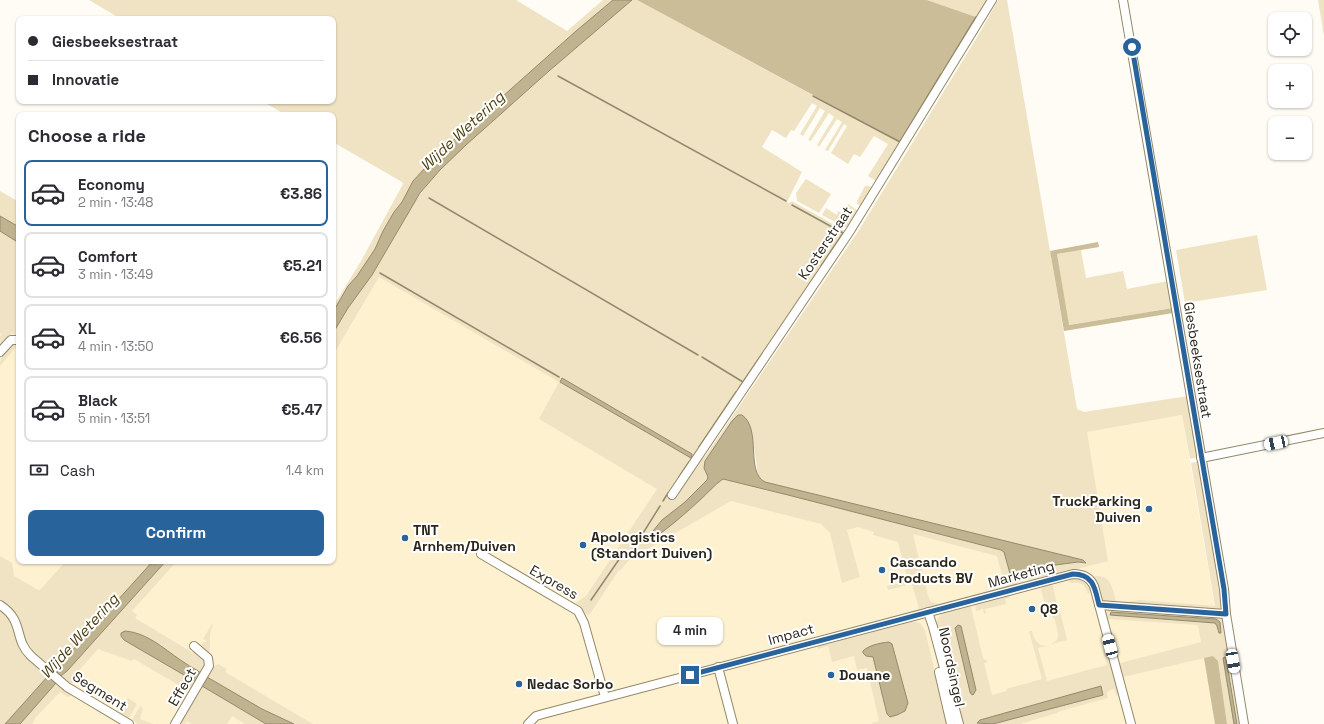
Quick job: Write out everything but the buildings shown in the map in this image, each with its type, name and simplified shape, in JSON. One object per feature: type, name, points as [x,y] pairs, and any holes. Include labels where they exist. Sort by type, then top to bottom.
[{"type":"street","name":"Kosterstraat","points":[[672,495],[850,231],[992,0]]},
{"type":"street","name":"Giesbeeksestraat","points":[[1123,0],[1224,589],[1226,614],[1244,724]]},
{"type":"street","points":[[0,352],[11,340],[16,340]]},
{"type":"street","points":[[1202,458],[1324,433]]},
{"type":"street","name":"Express","points":[[481,554],[578,611],[584,623],[605,697]]},
{"type":"street","name":"Marketing","points":[[928,612],[1073,574],[1082,574],[1090,580],[1094,586],[1131,724]]},
{"type":"street","name":"Segment","points":[[0,605],[14,618],[26,651],[67,687],[129,724]]},
{"type":"street","points":[[1099,605],[1226,614]]},
{"type":"street","name":"Impact","points":[[528,724],[536,716],[543,714],[928,612]]},
{"type":"street","name":"Noordsingel","points":[[928,612],[929,628],[951,724]]},
{"type":"street","name":"Noordsingel","points":[[928,612],[934,627],[959,724]]},
{"type":"street","name":"Effect","points":[[175,724],[210,664],[208,658],[194,646]]},
{"type":"street","points":[[718,667],[733,724]]},
{"type":"shaded area","points":[[89,0],[516,0],[567,31],[603,0],[613,0],[437,155],[413,181],[402,202],[394,212],[383,231],[375,249],[357,276],[348,286],[336,307],[336,302],[361,261],[403,184],[336,144],[336,112],[281,112],[267,104],[336,104],[336,16],[116,16]]},
{"type":"shaded area","points":[[613,0],[632,0],[549,71],[440,170],[420,193],[372,275],[348,308],[336,328],[336,307],[348,286],[357,276],[375,249],[383,231],[394,212],[402,202],[413,181],[437,155]]},
{"type":"shaded area","points":[[632,0],[637,0],[899,142],[976,17],[927,0],[990,0],[876,181],[868,176],[888,144],[874,136],[860,157],[854,154],[848,164],[831,153],[847,126],[844,124],[828,151],[825,150],[842,122],[837,119],[819,147],[817,145],[834,117],[829,113],[811,141],[808,140],[825,111],[820,108],[803,136],[800,134],[817,106],[812,103],[794,131],[791,130],[786,138],[772,130],[762,147],[802,172],[787,202],[789,203],[792,201],[845,231],[847,234],[670,498],[674,500],[697,464],[706,455],[859,230],[979,34],[998,0],[1007,0],[1077,409],[1084,412],[1188,396],[1199,457],[1190,459],[1182,415],[1087,432],[1108,561],[1005,586],[997,556],[913,534],[928,596],[931,602],[939,604],[919,609],[912,584],[888,590],[887,586],[908,581],[898,542],[873,535],[874,532],[858,527],[847,530],[860,577],[842,583],[830,533],[821,524],[731,501],[630,559],[620,571],[619,570],[590,614],[587,615],[576,603],[586,596],[657,489],[539,419],[559,382],[379,277],[336,350],[336,328],[355,296],[372,275],[412,206],[427,185],[449,160]],"holes":[[[738,415],[742,415],[754,446],[758,476],[760,480],[765,482],[1083,560],[1085,564],[1078,562],[1048,566],[1011,577],[1004,552],[1002,550],[723,479],[709,479],[704,468],[705,461],[732,421]]]},
{"type":"shaded area","points":[[637,0],[927,0],[976,17],[900,142]]},
{"type":"shaded area","points":[[1318,0],[1324,0],[1324,36]]},
{"type":"shaded area","points":[[806,179],[831,194],[819,213],[797,201],[796,193]]},
{"type":"shaded area","points":[[865,186],[872,188],[861,206],[857,204],[857,201]]},
{"type":"shaded area","points":[[0,191],[16,200],[16,225],[0,216]]},
{"type":"shaded area","points":[[848,204],[858,211],[851,225],[845,227],[822,215],[826,208],[837,215],[838,211],[843,214]]},
{"type":"shaded area","points":[[0,216],[16,225],[16,241],[0,231]]},
{"type":"shaded area","points":[[0,225],[16,234],[16,564],[336,564],[336,318],[370,267],[692,453],[728,477],[1082,561],[1107,555],[1086,432],[1182,415],[1235,724],[0,724]]},
{"type":"shaded area","points":[[0,231],[16,241],[16,335],[12,333],[0,347],[0,336],[2,334],[0,333]]},
{"type":"shaded area","points":[[1257,235],[1267,290],[1185,303],[1176,250]]},
{"type":"shaded area","points":[[1098,242],[1099,247],[1057,254],[1069,325],[1173,308],[1173,313],[1064,331],[1050,251]]},
{"type":"shaded area","points":[[1081,250],[1086,278],[1123,271],[1127,289],[1168,281],[1173,308],[1068,325],[1057,254]]},
{"type":"shaded area","points":[[16,344],[16,348],[0,366],[3,353],[11,345]]},
{"type":"shaded area","points":[[562,378],[692,454],[691,458],[560,382]]},
{"type":"shaded area","points":[[738,415],[742,415],[748,421],[753,440],[756,469],[759,477],[765,482],[1083,560],[1086,563],[1078,562],[1048,566],[1041,570],[1034,570],[1011,577],[1004,552],[1001,550],[723,479],[674,523],[657,536],[654,535],[653,531],[662,520],[685,502],[707,480],[708,477],[704,468],[705,461],[732,421]]},
{"type":"shaded area","points":[[1200,461],[1221,587],[1222,610],[1104,602],[1102,600],[1098,583],[1093,577],[1099,576],[1107,579],[1112,587],[1116,601],[1128,602],[1139,600],[1215,606],[1191,463]]},
{"type":"shaded area","points":[[0,556],[12,563],[14,576],[38,590],[40,590],[63,564],[150,564],[54,669],[50,666],[49,667],[28,647],[16,615],[0,602]]},
{"type":"shaded area","points":[[150,564],[163,564],[61,676],[54,669]]},
{"type":"shaded area","points":[[163,564],[174,564],[132,611],[137,615],[135,618],[193,653],[195,650],[204,658],[206,666],[189,691],[134,659],[132,661],[98,649],[72,678],[75,681],[72,684],[75,685],[74,688],[66,683],[66,680],[61,676]]},
{"type":"shaded area","points":[[1074,577],[1087,580],[1093,591],[1088,594],[1082,584],[1077,582],[1069,582],[1070,578]]},
{"type":"shaded area","points":[[1049,583],[1053,586],[1067,640],[1051,644],[1057,640],[1058,635],[1055,620],[1047,610],[1041,590],[1044,584]]},
{"type":"shaded area","points":[[1006,595],[1011,597],[1005,599],[1006,604],[985,609],[986,613],[984,614],[983,609],[976,611],[975,604]]},
{"type":"shaded area","points":[[104,603],[113,604],[98,621],[95,614]]},
{"type":"shaded area","points":[[969,605],[971,607],[983,658],[988,662],[984,663],[992,695],[1007,691],[1006,689],[1042,679],[1029,631],[1032,631],[1038,643],[1047,646],[1038,648],[1047,681],[1107,665],[1103,649],[1106,648],[1120,692],[1116,696],[1114,689],[1108,691],[1108,698],[1020,724],[961,724],[935,626],[939,617],[943,613]]},
{"type":"shaded area","points":[[0,608],[11,619],[18,644],[48,676],[5,724],[0,724]]},
{"type":"shaded area","points":[[1110,609],[1222,617],[1241,724],[1227,724],[1218,661],[1213,656],[1123,677],[1114,643],[1120,663],[1201,642],[1198,625],[1108,619],[1112,638],[1106,613]]},
{"type":"shaded area","points":[[1111,612],[1216,619],[1220,622],[1221,633],[1219,633],[1215,623],[1110,615]]},
{"type":"shaded area","points":[[911,621],[920,623],[925,630],[947,724],[872,724],[879,721],[867,668],[857,670],[854,656],[832,662],[828,646],[818,649],[818,646],[831,641],[852,637],[852,635]]},
{"type":"shaded area","points":[[212,624],[209,653],[201,646],[203,642],[207,641],[203,639]]},
{"type":"shaded area","points":[[958,625],[961,626],[976,690],[973,695],[970,692],[955,628]]},
{"type":"shaded area","points":[[125,631],[134,632],[150,639],[201,673],[196,682],[124,640],[121,633]]},
{"type":"shaded area","points":[[889,642],[892,644],[908,703],[905,711],[890,717],[887,714],[873,657],[866,656],[863,653],[865,649],[871,646]]},
{"type":"shaded area","points":[[1213,656],[1218,661],[1227,724],[1215,724],[1204,658]]},
{"type":"shaded area","points":[[1225,657],[1237,724],[1234,724],[1223,658]]},
{"type":"shaded area","points":[[218,664],[227,669],[225,672],[313,724],[292,724],[274,717],[206,678],[211,668]]},
{"type":"shaded area","points":[[48,676],[56,683],[20,724],[5,724]]},
{"type":"shaded area","points":[[207,677],[262,709],[294,724],[266,724],[202,686]]},
{"type":"shaded area","points":[[56,683],[71,694],[71,696],[68,697],[60,692],[36,717],[32,724],[20,724]]},
{"type":"shaded area","points":[[202,686],[268,724],[245,724],[232,716],[227,724],[192,724],[187,721],[183,724],[181,722]]},
{"type":"shaded area","points":[[1101,686],[1103,695],[993,724],[977,723],[980,720]]},
{"type":"shaded area","points":[[128,698],[137,704],[129,718],[119,712]]},
{"type":"shaded area","points":[[140,706],[143,708],[140,719],[153,724],[138,724],[132,720]]},
{"type":"waterway","points":[[944,70],[976,17]]},
{"type":"waterway","points":[[813,96],[900,142],[941,74]]},
{"type":"waterway","points":[[558,76],[786,201]]},
{"type":"waterway","points":[[429,198],[698,355]]},
{"type":"waterway","points":[[792,205],[843,233],[821,266]]},
{"type":"waterway","points":[[380,273],[559,377]]},
{"type":"waterway","points":[[702,357],[743,382]]},
{"type":"waterway","points":[[739,388],[760,357]]},
{"type":"waterway","points":[[699,447],[736,392]]},
{"type":"waterway","points":[[679,477],[689,462]]},
{"type":"waterway","points":[[663,501],[668,493]]},
{"type":"waterway","points":[[591,600],[620,558],[628,557],[660,506]]},
{"type":"place","name":"TruckParking Duiven","points":[[1149,509]]},
{"type":"place","name":"TNT Arnhem/Duiven","points":[[405,538]]},
{"type":"place","name":"Apologistics (Standort Duiven)","points":[[583,545]]},
{"type":"place","name":"Cascando Products BV","points":[[882,570]]},
{"type":"place","name":"Q8","points":[[1032,609]]},
{"type":"place","name":"Douane","points":[[831,675]]},
{"type":"place","name":"Nedac Sorbo","points":[[519,684]]},
{"type":"route","points":[[690,675],[1073,574],[1082,574],[1093,583],[1099,605],[1226,614],[1224,589],[1132,47]]},
{"type":"water label","name":"Wijde Wetering","points":[[462,131]]},
{"type":"water label","name":"Wijde Wetering","points":[[79,636]]}]
